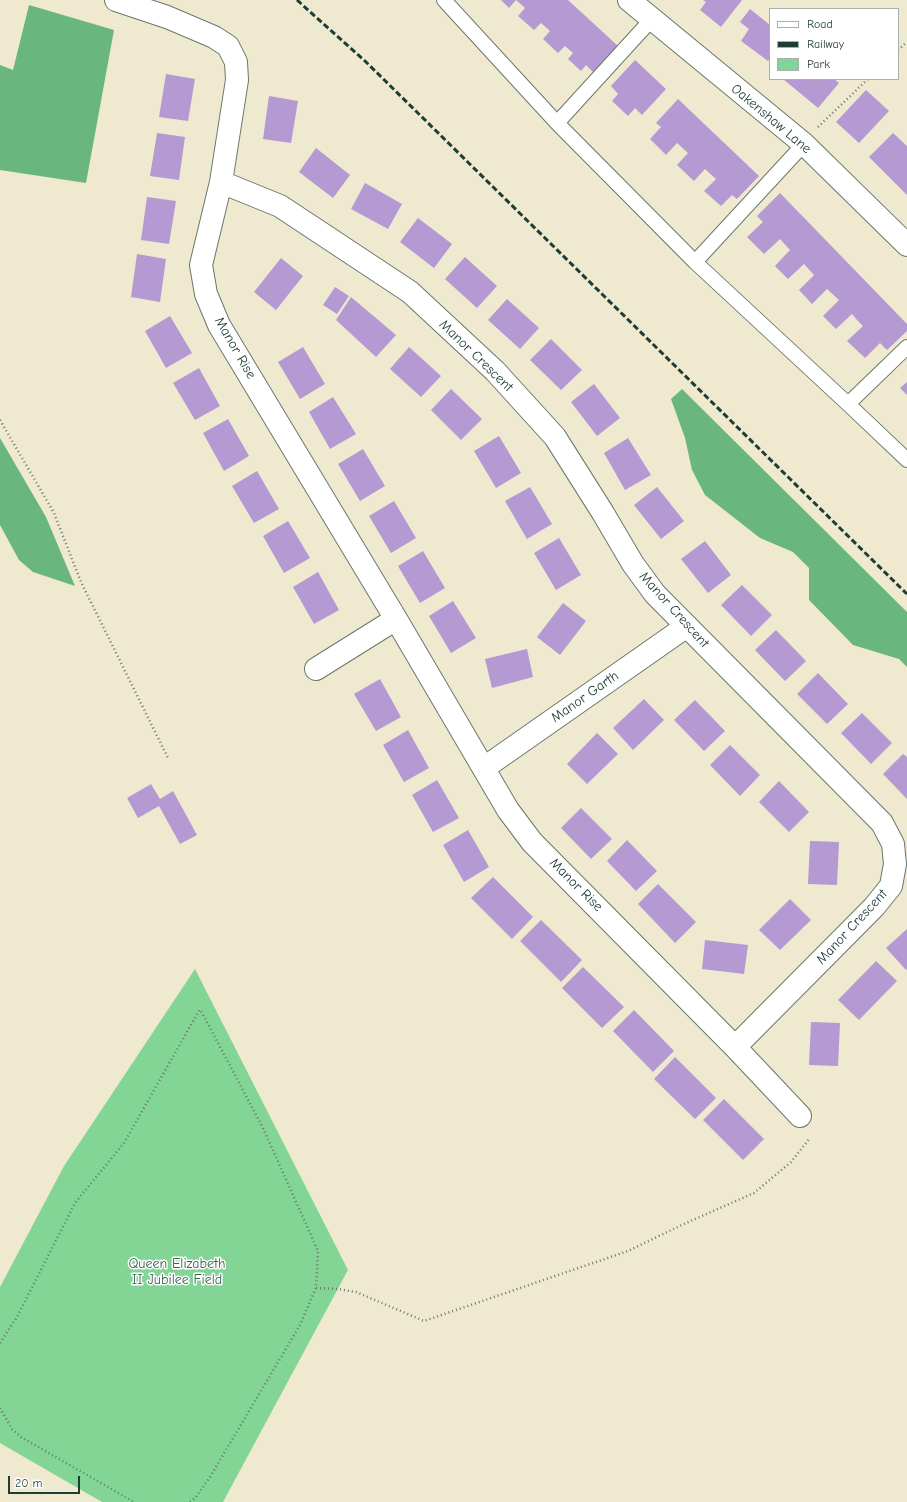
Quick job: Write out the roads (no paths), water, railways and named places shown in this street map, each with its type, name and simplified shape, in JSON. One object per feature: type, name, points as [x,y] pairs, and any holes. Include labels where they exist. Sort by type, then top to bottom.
[{"type":"street","name":"Manor Rise","points":[[116,0],[167,17],[214,36],[228,46],[236,62],[237,80],[221,182],[201,265],[206,294],[219,325],[396,619],[508,810],[532,842],[735,1047],[800,1116]]},
{"type":"street","name":"Oakenshaw Lane","points":[[629,0],[804,144],[907,245]]},
{"type":"street","name":"Manor Crescent","points":[[221,182],[280,206],[410,292],[495,371],[555,438],[603,513],[633,564],[655,594],[882,823],[893,844],[895,864],[891,886],[874,907],[735,1047]]},
{"type":"street","points":[[316,669],[396,619]]},
{"type":"street","name":"Manor Garth","points":[[484,768],[687,626]]},
{"type":"lane","points":[[444,0],[557,123],[695,262],[907,460]]},
{"type":"lane","points":[[557,123],[652,19]]},
{"type":"lane","points":[[695,262],[804,144]]},
{"type":"lane","points":[[848,404],[907,347]]},
{"type":"railway","points":[[297,0],[365,61],[907,594]]},
{"type":"park label","name":"Queen Elizabeth II Jubilee Field","points":[[177,1272]]}]
